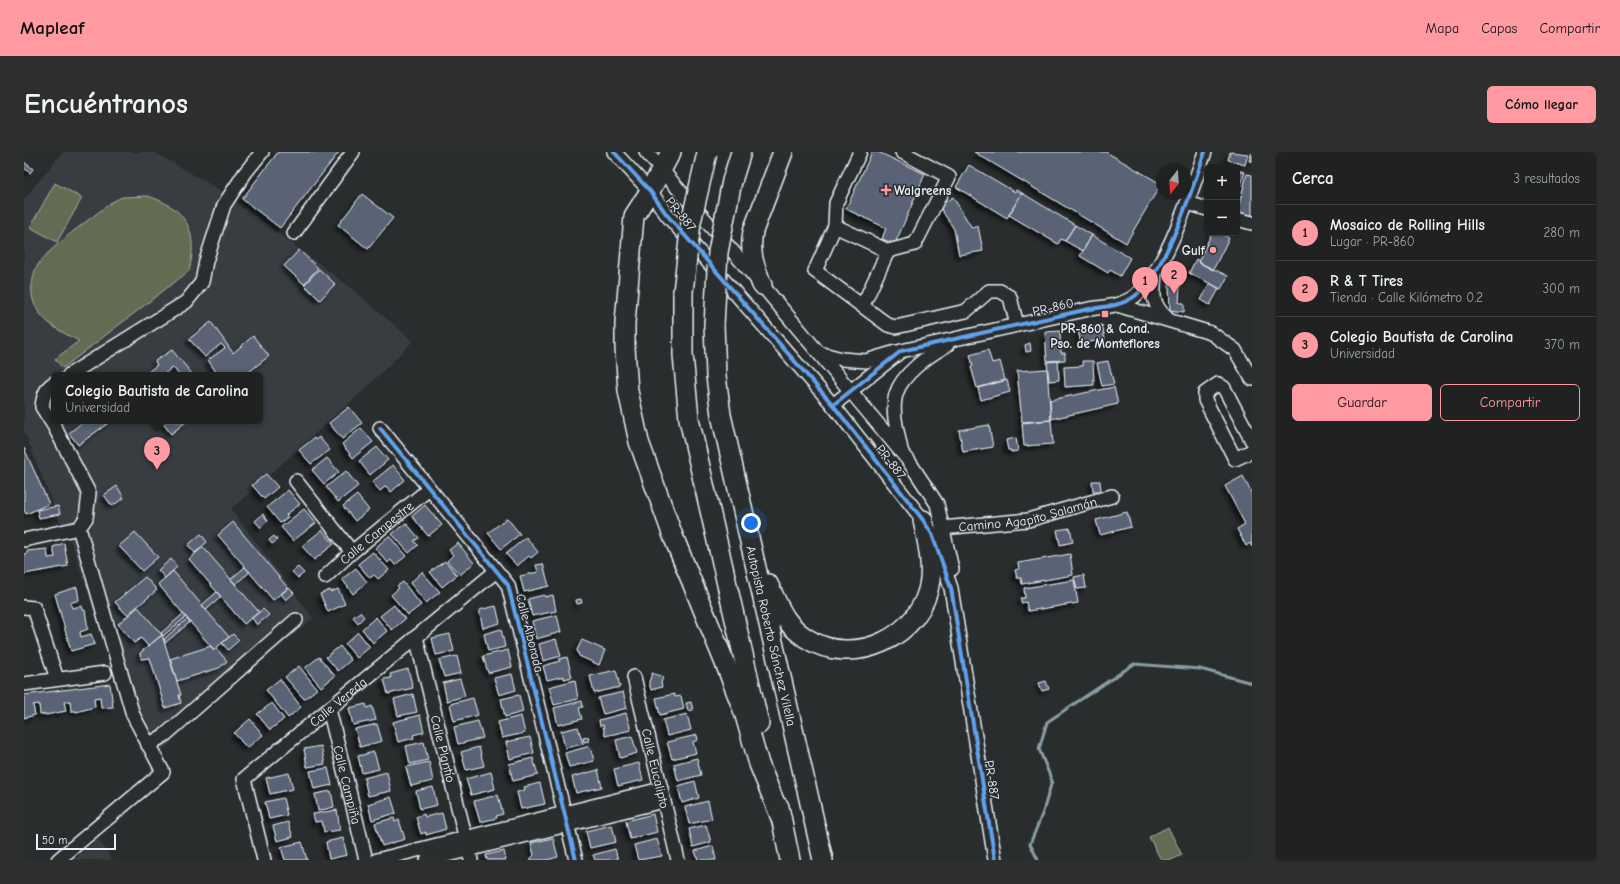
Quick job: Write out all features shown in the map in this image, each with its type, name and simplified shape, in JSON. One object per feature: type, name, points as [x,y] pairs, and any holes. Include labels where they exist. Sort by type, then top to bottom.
[{"type":"highway","points":[[671,152],[663,169],[634,216],[625,348],[628,390],[632,414],[638,442],[673,536],[744,712],[759,764],[782,818]]},
{"type":"highway","points":[[707,152],[691,222],[683,292],[683,355],[689,419],[782,818],[790,860]]},
{"type":"highway","name":"Autopista Roberto Sánchez Vilella","points":[[741,152],[732,181],[718,252],[714,325],[716,376],[721,415],[754,555],[769,632],[823,860]]},
{"type":"highway","points":[[762,285],[752,258],[750,243],[753,231],[783,152]]},
{"type":"highway","points":[[754,555],[774,601],[796,630],[806,638],[828,648],[841,650],[867,649],[888,640],[904,629],[919,611],[924,601],[930,581],[930,567],[929,549],[923,520]]},
{"type":"street","points":[[74,372],[186,302],[202,282],[206,261],[224,205],[245,173],[262,152]]},
{"type":"street","points":[[294,233],[353,152]]},
{"type":"street","name":"PR-887","points":[[614,152],[650,191],[667,215],[833,405],[923,520],[934,541],[951,588],[995,860]]},
{"type":"street","name":"PR-887","points":[[646,152],[663,169],[762,285],[902,452],[937,504],[954,576],[955,611]]},
{"type":"street","points":[[860,152],[836,203],[834,226],[815,271],[863,305],[888,325],[896,327],[966,311],[989,291],[1000,291],[1010,297],[1017,325]]},
{"type":"street","points":[[834,226],[888,251],[915,244],[949,177],[902,152]]},
{"type":"street","name":"PR-860","points":[[833,405],[901,351],[1089,309],[1118,305],[1134,297],[1148,284],[1156,269],[1188,203],[1205,152]]},
{"type":"street","points":[[1188,203],[1204,208]]},
{"type":"street","points":[[1240,220],[1252,223]]},
{"type":"street","points":[[863,305],[888,251]]},
{"type":"street","points":[[1156,269],[1154,300],[1158,310],[1170,320]]},
{"type":"street","points":[[1118,305],[1211,333],[1236,350],[1252,379]]},
{"type":"street","points":[[902,452],[894,407],[896,393],[912,370],[929,355],[958,338]]},
{"type":"street","points":[[819,353],[842,359],[866,361],[901,351]]},
{"type":"street","points":[[51,384],[44,397],[42,407],[51,421]]},
{"type":"street","points":[[1252,441],[1224,388],[1218,384],[1205,393],[1205,400],[1235,459],[1252,451]]},
{"type":"street","points":[[24,540],[79,528],[86,518],[89,493],[53,424]]},
{"type":"street","name":"Calle Alborada","points":[[380,428],[495,572],[508,585],[576,860]]},
{"type":"street","points":[[296,481],[352,552]]},
{"type":"street","name":"Calle Campestre","points":[[325,577],[352,552],[429,489]]},
{"type":"street","name":"Camino Agapito Salamán","points":[[942,528],[1028,520],[1112,496]]},
{"type":"street","points":[[58,860],[163,772],[133,715],[79,528]]},
{"type":"street","name":"Calle Vereda","points":[[264,860],[244,778],[495,572]]},
{"type":"street","points":[[24,607],[34,608],[57,680]]},
{"type":"street","points":[[148,745],[166,735],[296,620]]},
{"type":"street","name":"Calle Plantío","points":[[416,637],[469,849]]},
{"type":"street","points":[[25,680],[57,680],[105,673]]},
{"type":"street","name":"Calle Eucalipto","points":[[634,677],[678,860]]},
{"type":"street","name":"Calle Campiña","points":[[329,709],[366,860]]},
{"type":"street","points":[[427,860],[469,849],[566,819],[662,795]]},
{"type":"street","points":[[377,860],[469,849]]},
{"type":"shaded area","points":[[63,152],[154,152],[223,192],[346,284],[413,341],[365,389],[231,509],[313,618],[202,712],[164,749],[142,755],[71,541],[62,527],[24,431],[24,199]]},
{"type":"shaded area","points":[[98,839],[112,860],[73,860]]},
{"type":"green space","points":[[55,183],[82,198],[57,242],[30,227]]},
{"type":"green space","points":[[148,196],[172,207],[180,214],[186,223],[192,244],[192,257],[189,271],[63,368],[55,359],[79,341],[51,325],[37,310],[33,301],[32,291],[35,269],[41,260],[59,243],[112,202],[122,197]]},
{"type":"green space","points":[[1168,827],[1182,855],[1171,860],[1161,860],[1149,837]]},
{"type":"building","points":[[278,152],[339,152],[280,228],[242,199]]},
{"type":"building","name":"Walgreens","points":[[872,152],[878,152],[925,174],[895,244],[882,239],[886,228],[846,209]]},
{"type":"building","points":[[974,152],[1106,152],[1156,181],[1156,192],[1126,243]]},
{"type":"building","points":[[1230,152],[1248,154],[1245,165],[1228,160]]},
{"type":"building","points":[[1252,152],[1252,162],[1249,161]]},
{"type":"building","points":[[24,162],[33,169],[30,173],[24,168]]},
{"type":"building","points":[[969,165],[1015,192],[1016,190],[1022,193],[1007,218],[956,187]]},
{"type":"building","points":[[1240,171],[1245,172],[1240,185]]},
{"type":"building","points":[[1247,174],[1252,175],[1252,216],[1240,213],[1240,201]]},
{"type":"building","points":[[1022,193],[1075,225],[1065,241],[1061,239],[1058,244],[1009,215]]},
{"type":"building","points":[[362,194],[393,218],[368,249],[338,225]]},
{"type":"building","points":[[953,197],[972,228],[978,226],[983,251],[959,255],[954,229],[939,206]]},
{"type":"building","points":[[1075,225],[1092,235],[1083,251],[1065,241]]},
{"type":"building","points":[[1092,235],[1130,258],[1120,276],[1110,270],[1108,273],[1080,256]]},
{"type":"building","points":[[1211,236],[1225,236],[1229,238],[1213,270],[1198,262]]},
{"type":"building","points":[[299,250],[318,268],[304,284],[284,266]]},
{"type":"building","points":[[1196,259],[1199,261],[1198,262],[1228,276],[1221,289],[1189,273]]},
{"type":"building","points":[[319,269],[335,284],[320,300],[304,285]]},
{"type":"building","points":[[1210,283],[1219,289],[1210,305],[1201,300]]},
{"type":"building","points":[[1169,285],[1180,285],[1179,303],[1184,303],[1184,312],[1170,310]]},
{"type":"building","points":[[211,322],[233,353],[253,336],[269,356],[249,372],[216,372],[208,360],[225,348],[221,344],[205,357],[189,339]]},
{"type":"building","points":[[1102,325],[1105,339],[1081,344],[1078,330]]},
{"type":"building","points":[[1060,331],[1061,353],[1065,353],[1065,360],[1047,361],[1045,332]]},
{"type":"building","points":[[1030,343],[1031,351],[1026,352],[1025,345]]},
{"type":"building","points":[[172,350],[190,372],[177,372],[173,367],[167,372],[148,372],[157,365],[155,361]]},
{"type":"building","points":[[988,350],[992,363],[1000,361],[1005,380],[977,388],[971,367],[973,366],[970,355]]},
{"type":"building","points":[[1058,361],[1059,380],[1049,381],[1047,362]]},
{"type":"building","points":[[1082,361],[1093,361],[1094,385],[1065,387],[1064,367],[1083,366]]},
{"type":"building","points":[[1108,361],[1114,384],[1102,386],[1097,363]]},
{"type":"building","points":[[1047,369],[1051,420],[1022,422],[1017,371]]},
{"type":"building","points":[[1007,380],[1010,392],[981,400],[978,388]]},
{"type":"building","points":[[1114,387],[1118,404],[1051,419],[1050,400]]},
{"type":"building","points":[[349,407],[362,423],[342,439],[329,423]]},
{"type":"building","points":[[1051,420],[1053,444],[1024,446],[1022,423]]},
{"type":"building","points":[[80,424],[107,424],[78,445],[69,433]]},
{"type":"building","points":[[163,424],[183,424],[171,434]]},
{"type":"building","points":[[989,425],[993,447],[963,452],[959,430]]},
{"type":"building","points":[[361,428],[373,442],[353,458],[342,444]]},
{"type":"building","points":[[319,437],[330,450],[311,464],[299,450],[314,438],[315,440]]},
{"type":"building","points":[[1016,438],[1018,451],[1011,452],[1011,450],[1008,450],[1006,440]]},
{"type":"building","points":[[377,447],[388,460],[370,475],[359,461]]},
{"type":"building","points":[[24,448],[49,504],[26,514],[24,510]]},
{"type":"building","points":[[327,458],[339,472],[324,484],[312,470]]},
{"type":"building","points":[[393,465],[405,480],[391,492],[386,486],[380,491],[372,482]]},
{"type":"building","points":[[346,471],[358,486],[338,502],[326,487]]},
{"type":"building","points":[[266,474],[278,487],[264,499],[252,485]]},
{"type":"building","points":[[1243,476],[1252,494],[1252,547],[1250,543],[1246,546],[1237,529],[1245,524],[1225,486]]},
{"type":"building","points":[[1092,481],[1100,481],[1101,491],[1093,491]]},
{"type":"building","points":[[117,486],[124,498],[112,506],[104,495]]},
{"type":"building","points":[[288,490],[300,504],[286,515],[288,517],[280,523],[267,507]]},
{"type":"building","points":[[357,495],[369,510],[355,521],[343,506]]},
{"type":"building","points":[[425,505],[442,525],[428,536],[412,516]]},
{"type":"building","points":[[58,506],[60,514],[39,518],[37,510]]},
{"type":"building","points":[[304,509],[316,523],[293,541],[281,527]]},
{"type":"building","points":[[1127,512],[1131,527],[1100,535],[1096,520]]},
{"type":"building","points":[[263,514],[268,521],[261,528],[255,521]]},
{"type":"building","points":[[507,518],[520,534],[501,549],[488,533]]},
{"type":"building","points":[[233,522],[288,588],[273,600],[218,535]]},
{"type":"building","points":[[406,523],[419,538],[414,541],[418,545],[409,553],[392,534]]},
{"type":"building","points":[[1070,528],[1073,542],[1060,545],[1057,530]]},
{"type":"building","points":[[322,530],[334,544],[314,560],[302,546]]},
{"type":"building","points":[[135,532],[158,557],[142,571],[119,546]]},
{"type":"building","points":[[201,534],[207,542],[195,553],[188,545]]},
{"type":"building","points":[[274,536],[277,540],[272,544],[269,540]]},
{"type":"building","points":[[389,536],[406,556],[395,565],[391,560],[388,563],[375,548]]},
{"type":"building","points":[[526,537],[538,552],[531,558],[529,556],[517,566],[506,554]]},
{"type":"building","points":[[64,543],[68,566],[24,574],[24,554],[27,553],[27,551],[47,549],[48,558],[55,557],[53,547]]},
{"type":"building","points":[[458,543],[474,563],[460,575],[447,561],[453,555],[449,550]]},
{"type":"building","points":[[203,547],[259,612],[244,624],[189,559]]},
{"type":"building","points":[[373,552],[389,570],[378,579],[374,575],[370,578],[358,564]]},
{"type":"building","points":[[1070,554],[1073,575],[1022,584],[1021,578],[1017,578],[1015,570],[1019,569],[1018,563]]},
{"type":"building","points":[[171,559],[177,567],[165,578],[158,570]]},
{"type":"building","points":[[445,561],[457,575],[442,587],[430,572]]},
{"type":"building","points":[[543,564],[549,586],[524,592],[520,576],[538,572],[536,565]]},
{"type":"building","points":[[245,567],[250,572],[235,584],[231,579]]},
{"type":"building","points":[[298,567],[304,573],[298,578],[292,572]]},
{"type":"building","points":[[356,568],[367,582],[353,594],[342,579]]},
{"type":"building","points":[[173,571],[229,637],[214,650],[158,584]]},
{"type":"building","points":[[422,572],[440,592],[426,603],[410,583]]},
{"type":"building","points":[[1084,575],[1086,588],[1077,589],[1074,577]]},
{"type":"building","points":[[145,577],[157,590],[127,615],[115,602]]},
{"type":"building","points":[[1074,580],[1078,603],[1028,611],[1026,602],[1021,603],[1021,598],[1025,598],[1024,588]]},
{"type":"building","points":[[403,582],[421,605],[408,615],[391,595],[399,588],[397,586]]},
{"type":"building","points":[[77,587],[79,600],[70,603],[72,608],[82,606],[83,610],[85,610],[88,629],[80,632],[81,637],[91,634],[95,644],[71,651],[55,594]]},
{"type":"building","points":[[289,588],[294,593],[286,600],[281,594]]},
{"type":"building","points":[[338,589],[345,604],[328,612],[320,594]]},
{"type":"building","points":[[217,592],[221,597],[206,610],[202,605]]},
{"type":"building","points":[[544,595],[545,597],[553,595],[556,611],[532,616],[528,599]]},
{"type":"building","points":[[581,599],[582,603],[577,604],[576,600]]},
{"type":"building","points":[[394,605],[405,619],[392,630],[380,616]]},
{"type":"building","points":[[496,606],[500,623],[483,628],[479,610]]},
{"type":"building","points":[[138,607],[162,635],[148,646],[141,638],[134,643],[118,624]]},
{"type":"building","points":[[263,609],[269,615],[257,625],[252,618]]},
{"type":"building","points":[[360,612],[364,617],[358,623],[353,617]]},
{"type":"building","points":[[183,614],[186,617],[163,636],[161,633]]},
{"type":"building","points":[[557,615],[561,632],[536,639],[532,621]]},
{"type":"building","points":[[376,617],[387,631],[373,643],[362,629]]},
{"type":"building","points":[[187,619],[190,622],[165,643],[164,639]]},
{"type":"building","points":[[501,629],[505,647],[488,651],[484,634]]},
{"type":"building","points":[[358,632],[370,647],[357,658],[345,644]]},
{"type":"building","points":[[233,634],[239,640],[228,650],[222,643]]},
{"type":"building","points":[[450,634],[454,651],[436,655],[432,638]]},
{"type":"building","points":[[162,635],[181,695],[179,695],[181,703],[165,708],[150,658],[141,659],[140,653]]},
{"type":"building","points":[[556,639],[561,656],[543,661],[539,644]]},
{"type":"building","points":[[582,640],[605,650],[599,665],[579,656],[577,650]]},
{"type":"building","points":[[211,646],[214,650],[216,648],[227,661],[219,668],[177,681],[170,659]]},
{"type":"building","points":[[340,646],[351,660],[338,671],[326,657]]},
{"type":"building","points":[[508,650],[512,667],[488,673],[483,656]]},
{"type":"building","points":[[457,656],[461,673],[444,677],[439,660]]},
{"type":"building","points":[[319,657],[335,676],[321,687],[305,668]]},
{"type":"building","points":[[567,657],[572,677],[564,679],[564,676],[547,680],[543,666],[560,661],[559,659]]},
{"type":"building","points":[[299,666],[317,689],[304,699],[285,677]]},
{"type":"building","points":[[408,669],[413,688],[388,694],[384,679],[391,678],[390,674]]},
{"type":"building","points":[[616,670],[620,687],[594,693],[590,676]]},
{"type":"building","points":[[652,673],[663,677],[661,683],[662,687],[651,690],[649,682]]},
{"type":"building","points":[[512,674],[516,690],[499,695],[494,678]]},
{"type":"building","points":[[280,679],[301,707],[288,718],[266,690]]},
{"type":"building","points":[[460,679],[465,696],[447,701],[443,683]]},
{"type":"building","points":[[575,680],[578,699],[554,705],[549,687]]},
{"type":"building","points":[[1046,681],[1049,689],[1042,691],[1039,683]]},
{"type":"building","points":[[110,684],[113,707],[101,708],[100,697],[94,698],[95,707],[76,712],[71,711],[70,701],[64,702],[66,711],[40,715],[39,704],[33,705],[35,715],[24,718],[24,695]]},
{"type":"building","points":[[623,692],[627,708],[603,714],[598,698]]},
{"type":"building","points":[[413,694],[417,712],[398,716],[394,699]]},
{"type":"building","points":[[674,694],[675,697],[681,696],[684,709],[660,715],[656,698]]},
{"type":"building","points":[[519,695],[523,712],[505,717],[501,699]]},
{"type":"building","points":[[473,698],[478,715],[454,721],[450,704]]},
{"type":"building","points":[[582,701],[583,707],[579,708],[582,719],[558,725],[554,708]]},
{"type":"building","points":[[691,702],[693,710],[688,711],[686,703]]},
{"type":"building","points":[[272,703],[284,719],[270,730],[257,714]]},
{"type":"building","points":[[366,704],[367,708],[372,706],[376,720],[353,725],[349,708]]},
{"type":"building","points":[[626,713],[631,730],[605,736],[603,725],[600,726],[599,720]]},
{"type":"building","points":[[687,714],[691,730],[667,736],[663,720]]},
{"type":"building","points":[[420,715],[424,732],[413,735],[414,738],[398,742],[393,722]]},
{"type":"building","points":[[521,716],[525,733],[502,738],[498,722]]},
{"type":"building","points":[[250,719],[263,735],[247,748],[234,733]]},
{"type":"building","points":[[478,721],[483,738],[458,744],[454,727]]},
{"type":"building","points":[[377,724],[382,741],[360,747],[355,729]]},
{"type":"building","points":[[578,727],[583,744],[565,748],[561,731]]},
{"type":"building","points":[[697,735],[698,740],[693,742],[696,753],[672,759],[667,742]]},
{"type":"building","points":[[632,736],[637,753],[620,758],[616,740]]},
{"type":"building","points":[[530,737],[534,753],[510,759],[506,742]]},
{"type":"building","points":[[588,737],[589,741],[584,742],[583,738]]},
{"type":"building","points":[[424,742],[428,760],[410,764],[406,746]]},
{"type":"building","points":[[321,746],[325,764],[307,767],[304,749]]},
{"type":"building","points":[[590,746],[594,761],[569,767],[565,753]]},
{"type":"building","points":[[479,747],[484,766],[466,770],[461,752]]},
{"type":"building","points":[[374,752],[379,769],[362,773],[358,756]]},
{"type":"building","points":[[533,758],[538,775],[513,781],[509,764]]},
{"type":"building","points":[[697,758],[701,775],[678,781],[674,764]]},
{"type":"building","points":[[429,762],[433,781],[411,786],[406,767]]},
{"type":"building","points":[[639,763],[643,780],[618,786],[614,769]]},
{"type":"building","points":[[328,768],[332,785],[314,789],[310,771]]},
{"type":"building","points":[[598,770],[602,787],[576,793],[572,777]]},
{"type":"building","points":[[387,772],[391,791],[368,796],[364,778]]},
{"type":"building","points":[[491,772],[495,789],[471,795],[466,779]]},
{"type":"building","points":[[289,773],[293,789],[270,794],[266,778]]},
{"type":"building","points":[[695,781],[699,798],[682,803],[678,786]]},
{"type":"building","points":[[540,783],[545,804],[521,809],[517,792],[525,790],[524,787]]},
{"type":"building","points":[[433,787],[437,805],[420,809],[416,791]]},
{"type":"building","points":[[331,791],[334,807],[318,811],[315,794]]},
{"type":"building","points":[[498,795],[503,814],[496,816],[497,818],[480,822],[474,801]]},
{"type":"building","points":[[391,797],[396,813],[372,820],[368,804]]},
{"type":"building","points":[[283,798],[287,815],[269,819],[265,802]]},
{"type":"building","points":[[708,801],[712,819],[689,824],[685,807]]},
{"type":"building","points":[[337,810],[340,830],[324,832],[322,821],[315,822],[313,814]]},
{"type":"building","points":[[442,813],[446,829],[426,835],[426,832],[421,834],[416,817],[424,814],[425,817]]},
{"type":"building","points":[[653,814],[657,832],[630,839],[626,821]]},
{"type":"building","points":[[394,818],[395,822],[399,820],[405,839],[382,846],[375,823]]},
{"type":"building","points":[[288,822],[293,837],[277,841],[273,826]]},
{"type":"building","points":[[612,825],[616,842],[590,848],[586,831]]},
{"type":"building","points":[[706,825],[711,842],[693,847],[689,829]]},
{"type":"building","points":[[343,838],[347,855],[329,859],[326,842]]},
{"type":"building","points":[[553,838],[558,857],[547,860],[529,860],[534,855],[531,843]]},
{"type":"building","points":[[657,839],[662,856],[638,860],[634,845]]},
{"type":"building","points":[[302,842],[307,860],[285,860],[281,847]]},
{"type":"building","points":[[713,846],[716,860],[698,860],[695,851]]},
{"type":"building","points":[[615,849],[618,860],[595,860],[593,855]]},
{"type":"building","points":[[504,851],[506,860],[487,860],[486,855]]},
{"type":"waterway","points":[[1038,860],[1030,844],[1043,812],[1052,781],[1039,749],[1047,722],[1134,664],[1200,669],[1252,683]]},
{"type":"cycle path","points":[[614,152],[650,191],[667,215],[833,405],[923,520],[932,534],[951,588],[995,860]]},
{"type":"cycle path","points":[[833,405],[901,351],[1089,309],[1113,306],[1135,296],[1157,269],[1167,250],[1177,229],[1205,152]]},
{"type":"cycle path","points":[[380,428],[508,585],[576,860]]},
{"type":"place","name":"Walgreens","points":[[886,190]]},
{"type":"place","name":"Gulf","points":[[1213,250]]},
{"type":"place","name":"R & T Tires","points":[[1174,294]]},
{"type":"place","name":"Mosaico de Rolling Hills","points":[[1145,300]]},
{"type":"place","name":"PR-860 & Cond. Pso. de Monteflores","points":[[1105,314]]},
{"type":"place","name":"Colegio Bautista de Carolina","points":[[157,470]]}]
